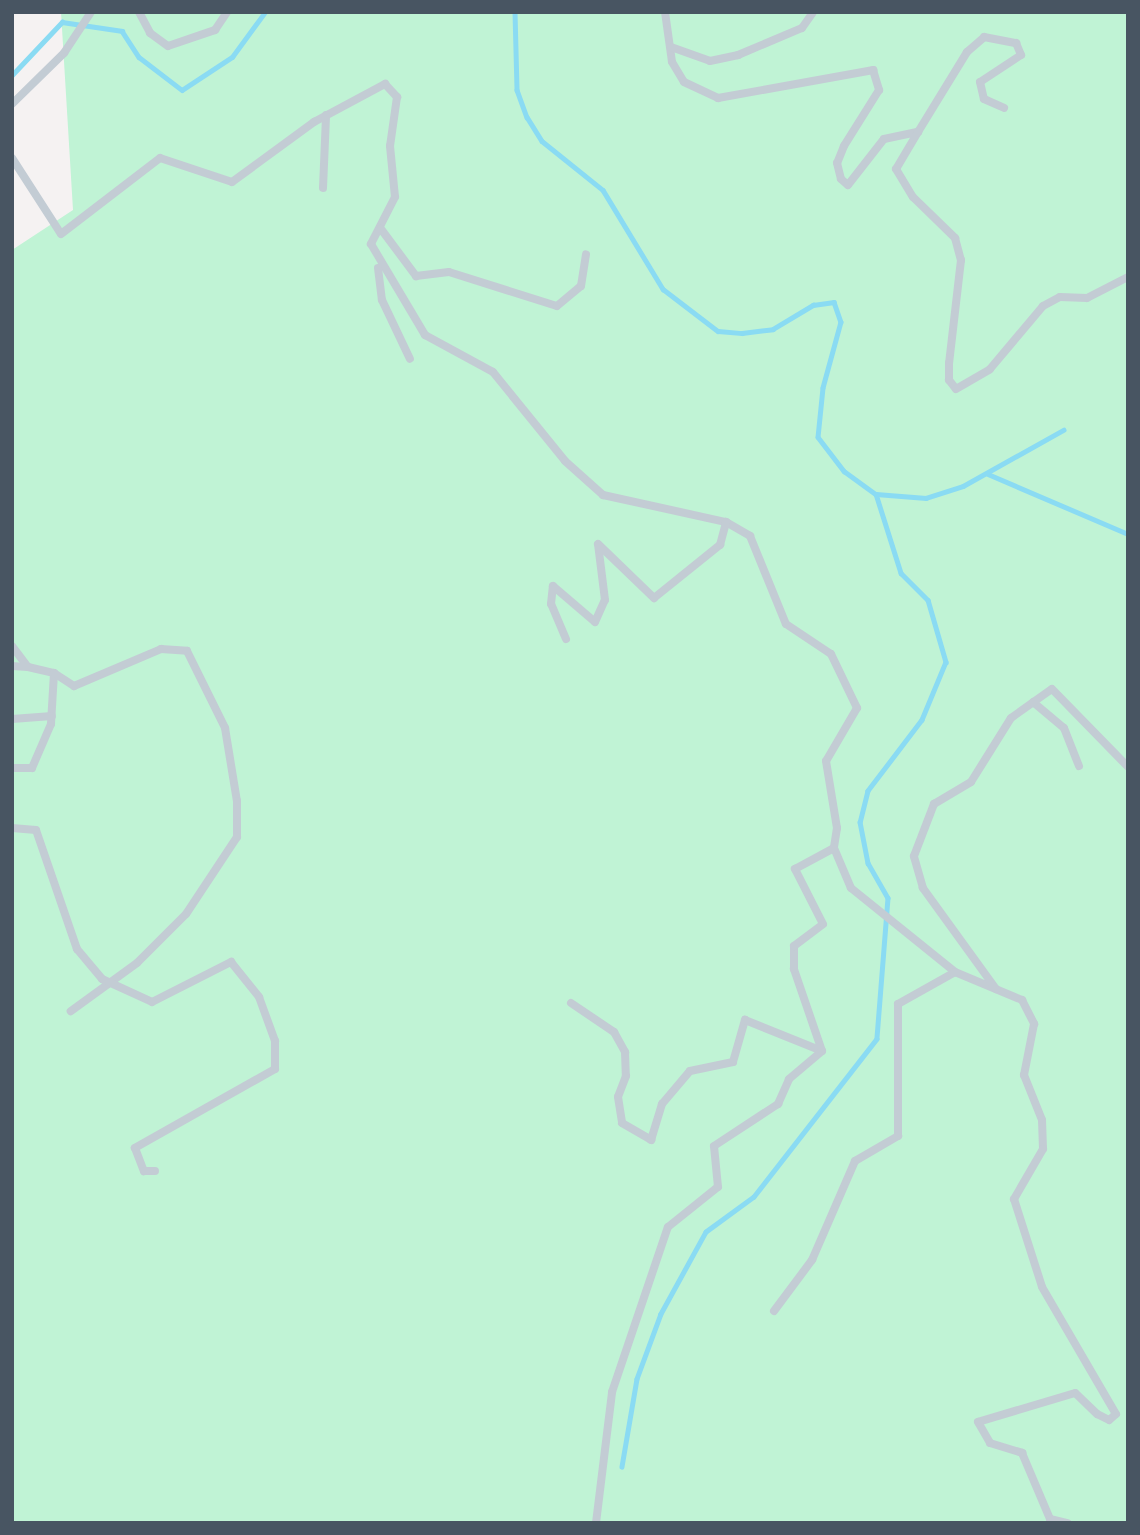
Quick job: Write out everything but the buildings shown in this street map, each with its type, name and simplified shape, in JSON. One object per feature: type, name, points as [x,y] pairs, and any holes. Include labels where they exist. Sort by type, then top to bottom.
[{"type":"lane","points":[[139,12],[149,33],[168,46],[215,30],[227,12]]},
{"type":"lane","points":[[666,12],[671,47],[684,82],[718,98],[873,70],[879,90],[837,163],[849,186],[884,139],[918,132]]},
{"type":"lane","points":[[671,47],[710,61],[738,55],[802,28],[813,12]]},
{"type":"lane","points":[[12,104],[76,35],[90,14]]},
{"type":"lane","points":[[1004,108],[984,99],[980,82],[1021,55],[1016,43],[984,37],[967,52],[896,169],[955,238],[961,260],[949,380],[956,389],[990,369],[1042,306],[1059,297],[1087,298],[1128,277]]},
{"type":"lane","points":[[12,158],[61,234],[160,158],[232,182],[326,115],[385,84],[397,97],[390,146],[395,197],[371,244],[378,265],[382,300],[410,359]]},
{"type":"lane","points":[[323,188],[326,115]]},
{"type":"lane","points":[[381,229],[416,276],[449,272],[557,306],[581,286],[586,254]]},
{"type":"lane","points":[[378,265],[425,335],[493,372],[565,461],[603,495],[726,522],[750,536],[786,624],[831,654],[857,708],[826,761],[837,828],[834,848],[852,888],[876,913],[955,972],[1022,1000],[1034,1024],[1024,1075],[1042,1120],[1043,1149],[1014,1199],[1041,1287],[1116,1414],[1109,1420],[1097,1415],[1076,1393],[978,1422],[990,1443],[1022,1453],[1050,1519],[1068,1523]]},
{"type":"lane","points":[[566,639],[551,604],[553,586],[594,622],[605,600],[598,544],[654,598],[720,545],[726,522]]},
{"type":"lane","points":[[12,646],[28,667]]},
{"type":"lane","points":[[12,666],[54,673],[74,686],[161,649],[187,651],[225,728],[237,837],[186,914],[112,984],[71,1011]]},
{"type":"lane","points":[[12,768],[32,768],[52,716],[54,673]]},
{"type":"lane","points":[[998,991],[923,888],[914,856],[934,804],[971,782],[1011,718],[1052,689],[1128,767]]},
{"type":"lane","points":[[1032,702],[1064,728],[1079,766]]},
{"type":"lane","points":[[12,719],[52,716]]},
{"type":"lane","points":[[12,828],[36,830],[77,950],[112,984],[152,1002],[231,962],[259,997],[275,1041],[275,1069],[135,1148],[144,1171],[155,1171]]},
{"type":"lane","points":[[822,1051],[794,969],[794,946],[823,924],[795,869],[834,848]]},
{"type":"lane","points":[[775,1311],[812,1260],[855,1161],[898,1136],[898,1004],[955,972]]},
{"type":"lane","points":[[571,1003],[614,1032],[625,1052],[626,1076],[618,1097],[622,1123],[651,1140],[662,1104],[690,1072],[733,1062],[745,1020],[822,1051]]},
{"type":"lane","points":[[596,1523],[612,1392],[668,1227],[718,1187],[714,1146],[778,1104],[789,1079],[822,1051]]},
{"type":"green space","points":[[61,12],[1128,12],[1128,1523],[12,1523],[12,250],[73,210]]},
{"type":"waterway","points":[[12,75],[62,22],[122,31],[139,57],[182,90],[232,57],[265,12]]},
{"type":"waterway","points":[[515,12],[517,90],[527,117],[542,141],[603,190],[663,289],[718,331],[742,333],[773,329],[813,305],[834,302],[841,322],[823,388],[818,437],[844,471],[876,494],[901,573],[928,600],[946,662],[922,720],[868,791],[860,822],[868,863],[888,898],[877,1039],[754,1197],[706,1232],[661,1314],[637,1379],[622,1467]]},
{"type":"waterway","points":[[876,494],[926,498],[963,486],[1063,430]]},
{"type":"waterway","points":[[988,474],[1128,534]]}]
